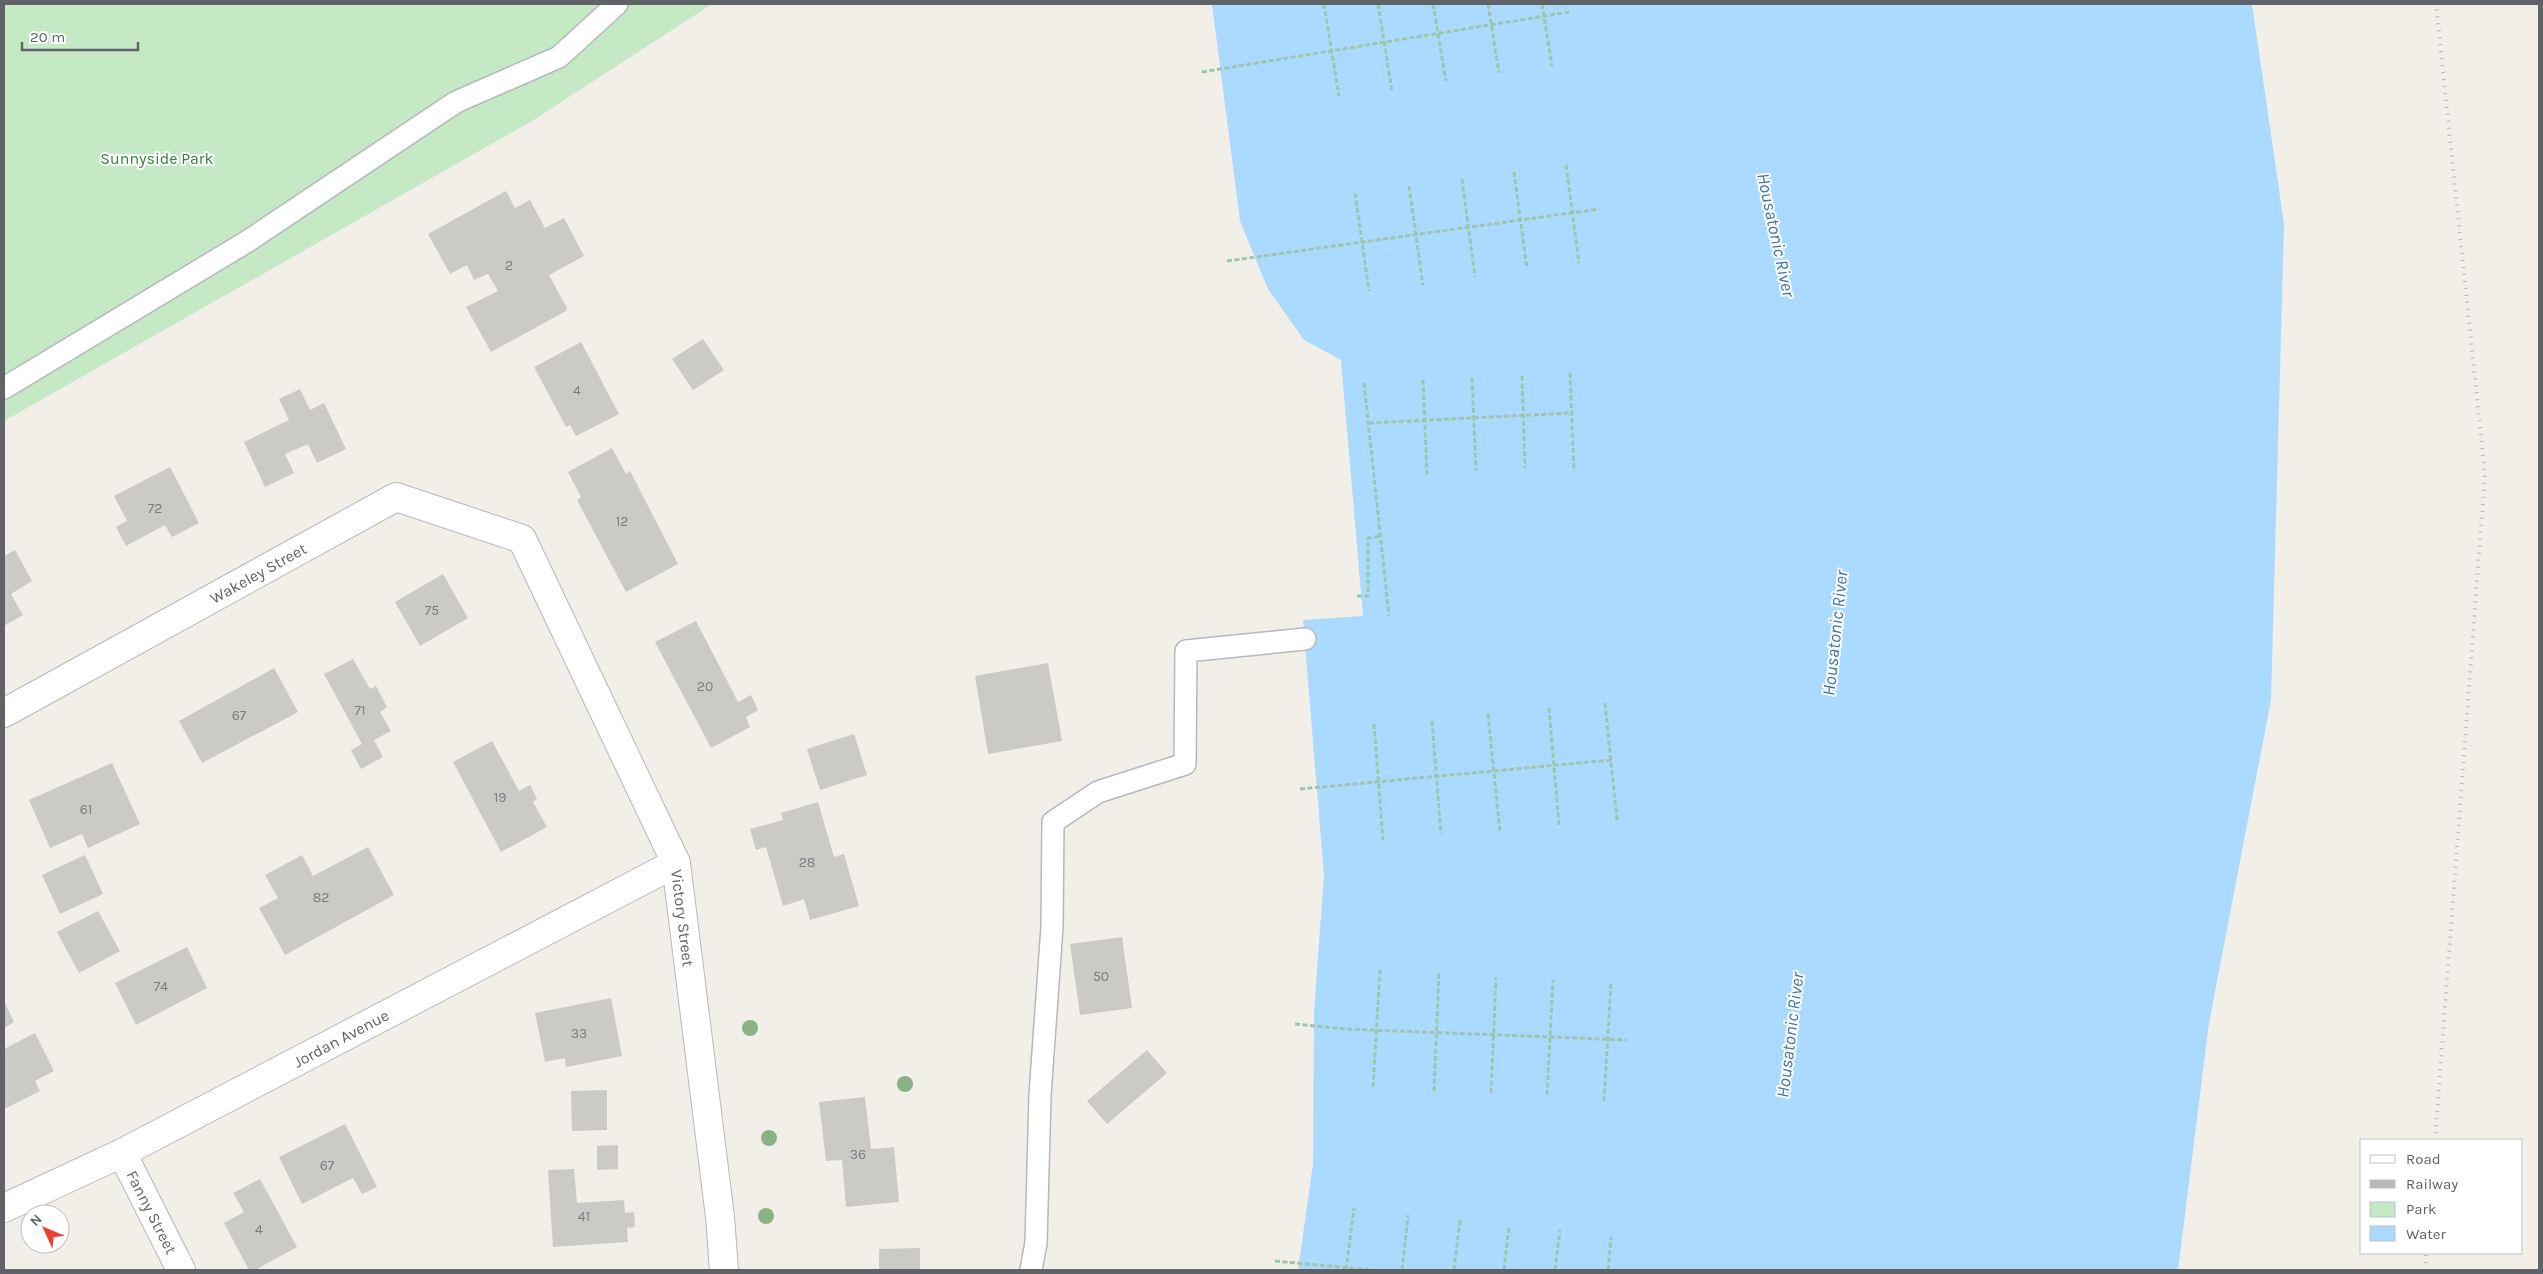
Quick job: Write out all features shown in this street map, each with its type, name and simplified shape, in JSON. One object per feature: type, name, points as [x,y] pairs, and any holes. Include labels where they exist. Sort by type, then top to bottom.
[{"type":"street","name":"Wakeley Street","points":[[4,713],[396,497],[522,539]]},
{"type":"street","name":"Victory Street","points":[[522,539],[676,863],[720,1217],[724,1270]]},
{"type":"street","name":"Jordan Avenue","points":[[4,1208],[122,1153],[676,863]]},
{"type":"street","name":"Fanny Street","points":[[122,1153],[182,1270]]},
{"type":"lane","points":[[4,388],[248,241],[456,102],[559,57],[617,4]]},
{"type":"lane","points":[[1031,1270],[1036,1243],[1040,1095],[1052,927],[1053,822],[1098,792],[1185,764],[1186,651],[1305,639]]},
{"type":"path","points":[[1324,4],[1340,96]]},
{"type":"path","points":[[1378,4],[1392,91]]},
{"type":"path","points":[[1433,4],[1446,81]]},
{"type":"path","points":[[1488,4],[1499,73]]},
{"type":"path","points":[[1542,4],[1552,66]]},
{"type":"path","points":[[1202,72],[1570,12]]},
{"type":"path","points":[[1566,165],[1579,263]]},
{"type":"path","points":[[1514,172],[1527,269]]},
{"type":"path","points":[[1462,180],[1475,277]]},
{"type":"path","points":[[1409,186],[1423,285]]},
{"type":"path","points":[[1355,193],[1369,291]]},
{"type":"path","points":[[1227,261],[1598,209]]},
{"type":"path","points":[[1570,373],[1574,471]]},
{"type":"path","points":[[1522,376],[1526,468]]},
{"type":"path","points":[[1472,378],[1476,471]]},
{"type":"path","points":[[1423,380],[1427,474]]},
{"type":"path","points":[[1364,383],[1388,616]]},
{"type":"path","points":[[1369,423],[1571,413]]},
{"type":"path","points":[[1357,596],[1368,596],[1368,538],[1380,536]]},
{"type":"path","points":[[1605,703],[1617,820]]},
{"type":"path","points":[[1549,708],[1559,825]]},
{"type":"path","points":[[1488,714],[1500,832]]},
{"type":"path","points":[[1432,721],[1441,834]]},
{"type":"path","points":[[1374,724],[1383,840]]},
{"type":"path","points":[[1300,789],[1611,760]]},
{"type":"path","points":[[1373,1087],[1380,970]]},
{"type":"path","points":[[1434,1091],[1439,973]]},
{"type":"path","points":[[1491,1094],[1496,978]]},
{"type":"path","points":[[1548,1095],[1552,980]]},
{"type":"path","points":[[1604,1101],[1611,984]]},
{"type":"path","points":[[1294,1024],[1346,1029],[1627,1040]]},
{"type":"path","points":[[1347,1269],[1354,1208]]},
{"type":"path","points":[[1402,1270],[1408,1215]]},
{"type":"path","points":[[1454,1270],[1460,1220]]},
{"type":"path","points":[[1504,1270],[1509,1226]]},
{"type":"path","points":[[1555,1270],[1560,1230]]},
{"type":"path","points":[[1608,1270],[1612,1236]]},
{"type":"path","points":[[1275,1261],[1372,1270]]},
{"type":"green space","name":"Sunnyside Park","points":[[4,4],[712,4],[532,121],[4,421]]},
{"type":"water","name":"Housatonic River","points":[[1212,4],[2252,4],[2284,224],[2271,700],[2209,1023],[2178,1270],[1298,1270],[1313,1164],[1314,1012],[1324,875],[1303,620],[1363,616],[1341,360],[1304,340],[1268,289],[1240,221]]},
{"type":"building","points":[[506,191],[515,208],[530,200],[545,228],[564,218],[584,256],[549,275],[567,308],[566,311],[491,352],[466,307],[498,291],[488,274],[474,280],[467,265],[450,274],[428,234]]},
{"type":"building","points":[[703,339],[724,370],[693,390],[672,359]]},
{"type":"building","points":[[581,342],[619,414],[576,436],[570,425],[566,427],[534,367]]},
{"type":"building","points":[[300,389],[310,410],[324,403],[346,449],[317,463],[308,444],[285,454],[294,473],[265,487],[244,442],[289,420],[279,399]]},
{"type":"building","points":[[612,448],[626,474],[630,471],[678,564],[626,592],[577,500],[581,497],[568,472]]},
{"type":"building","points":[[170,467],[199,523],[172,537],[165,525],[126,546],[116,527],[127,521],[114,496]]},
{"type":"building","points":[[15,550],[32,581],[11,594],[23,615],[4,626],[4,556]]},
{"type":"building","points":[[443,574],[468,618],[420,646],[395,602]]},
{"type":"building","points":[[696,621],[738,702],[751,695],[758,710],[746,717],[750,727],[711,748],[655,642]]},
{"type":"building","points":[[353,659],[370,689],[376,686],[387,707],[380,712],[391,731],[374,740],[383,757],[361,769],[351,750],[362,744],[324,674]]},
{"type":"building","points":[[1048,663],[1062,741],[988,754],[975,676]]},
{"type":"building","points":[[274,668],[298,712],[202,763],[179,721]]},
{"type":"building","points":[[854,734],[867,775],[820,790],[807,749]]},
{"type":"building","points":[[492,741],[519,791],[530,785],[537,799],[533,802],[547,827],[501,852],[453,762]]},
{"type":"building","points":[[112,763],[140,824],[88,848],[82,834],[50,848],[29,800]]},
{"type":"building","points":[[818,802],[834,857],[844,854],[859,906],[810,920],[804,899],[783,906],[766,847],[756,850],[750,829],[783,820],[781,813]]},
{"type":"building","points":[[368,847],[394,895],[285,955],[259,908],[278,898],[265,875],[302,855],[313,876]]},
{"type":"building","points":[[85,855],[103,894],[60,914],[42,875]]},
{"type":"building","points":[[98,911],[120,951],[79,973],[57,932]]},
{"type":"building","points":[[1122,937],[1132,1008],[1080,1015],[1070,944]]},
{"type":"building","points":[[187,947],[207,988],[136,1025],[115,983]]},
{"type":"building","points":[[611,998],[622,1056],[566,1067],[565,1058],[545,1062],[535,1013]]},
{"type":"building","points":[[4,1001],[14,1022],[4,1028]]},
{"type":"building","points":[[35,1033],[54,1071],[35,1081],[40,1091],[4,1109],[4,1049]]},
{"type":"building","points":[[1147,1050],[1167,1073],[1107,1124],[1087,1101]]},
{"type":"building","points":[[607,1090],[607,1130],[572,1131],[571,1091]]},
{"type":"building","points":[[865,1097],[871,1149],[894,1147],[899,1202],[846,1207],[842,1160],[826,1161],[819,1102]]},
{"type":"building","points":[[345,1124],[377,1187],[362,1194],[353,1178],[302,1204],[279,1157]]},
{"type":"building","points":[[618,1145],[618,1169],[597,1170],[597,1146]]},
{"type":"building","points":[[574,1169],[577,1203],[624,1200],[625,1213],[634,1212],[635,1227],[627,1228],[628,1242],[553,1247],[548,1170]]},
{"type":"building","points":[[260,1179],[297,1247],[255,1270],[249,1270],[224,1223],[244,1212],[233,1193]]},
{"type":"building","points":[[920,1248],[920,1270],[879,1270],[879,1249]]},
{"type":"railway","points":[[2435,1139],[2485,475],[2436,4]]},
{"type":"railway","points":[[2425,1270],[2426,1254]]}]
